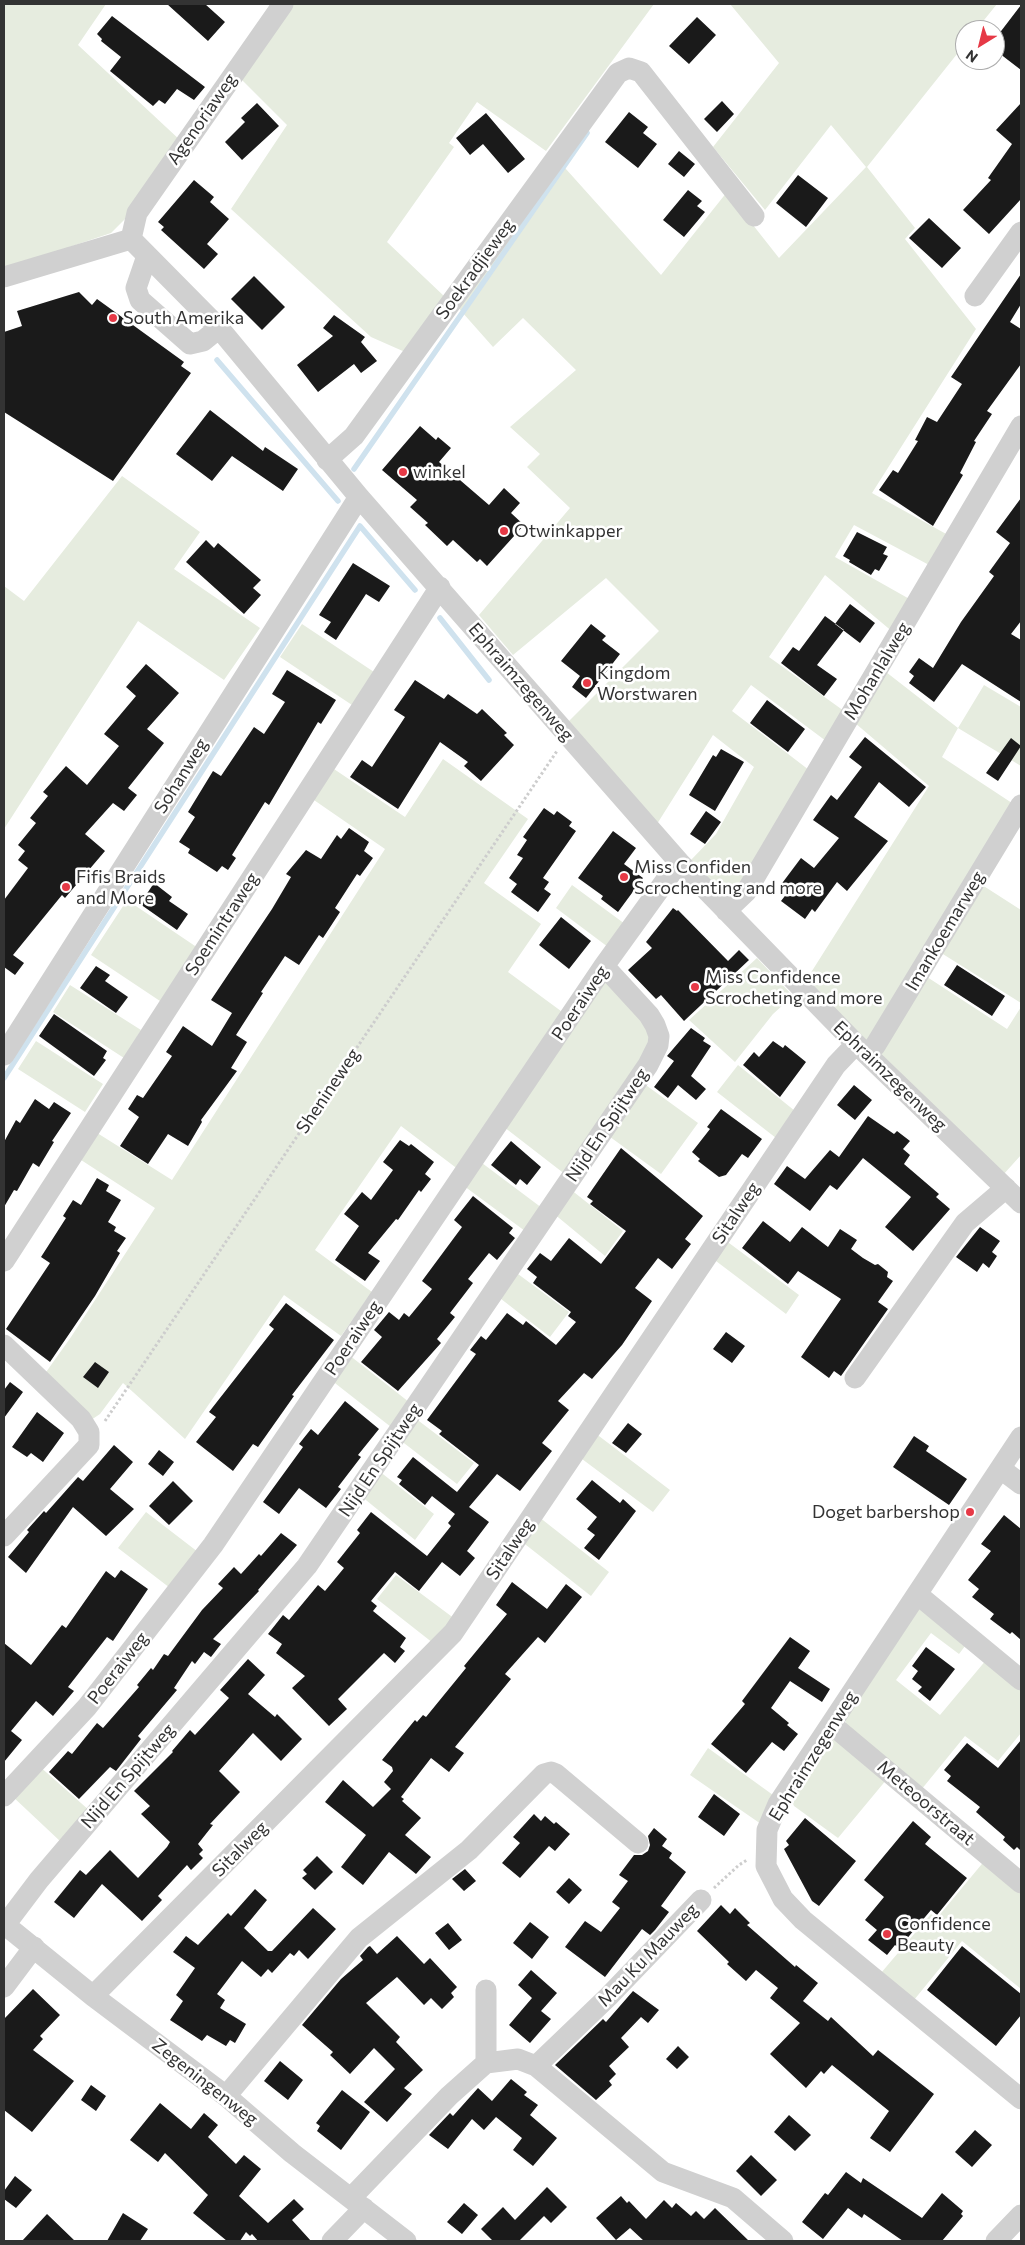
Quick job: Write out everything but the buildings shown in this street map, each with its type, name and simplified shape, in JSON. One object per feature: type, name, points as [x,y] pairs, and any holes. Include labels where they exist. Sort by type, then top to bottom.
[{"type":"street","name":"Agenoriaweg","points":[[131,239],[138,213],[282,4]]},
{"type":"street","name":"Soekradjieweg","points":[[327,460],[354,436],[618,73],[629,68],[641,72],[754,216]]},
{"type":"street","points":[[975,296],[1021,232]]},
{"type":"street","name":"Ephraimzegenweg","points":[[131,239],[219,328],[327,460],[440,587],[567,737],[679,862],[861,1049],[1021,1203]]},
{"type":"street","points":[[4,277],[131,239]]},
{"type":"street","points":[[147,256],[136,288],[140,300],[190,344],[203,341],[219,328]]},
{"type":"street","name":"Mohanlalweg","points":[[726,911],[746,892],[1021,426]]},
{"type":"street","name":"Sohanweg","points":[[4,1055],[359,497]]},
{"type":"street","name":"Soemintraweg","points":[[4,1261],[440,587]]},
{"type":"street","name":"Imankoemarweg","points":[[861,1049],[875,1046],[1021,805]]},
{"type":"street","name":"Poeraiweg","points":[[4,1796],[87,1707],[213,1545],[604,966],[679,862]]},
{"type":"street","name":"Nijd En Spijtweg","points":[[4,1925],[39,1880],[307,1566],[648,1065],[658,1045],[659,1036],[655,1026],[649,1015],[604,966]]},
{"type":"street","name":"Sitalweg","points":[[93,1996],[453,1633],[836,1065],[861,1049]]},
{"type":"street","points":[[856,1378],[966,1223],[1006,1188]]},
{"type":"street","points":[[4,1345],[81,1419],[89,1438],[4,1536]]},
{"type":"street","name":"Ephraimzegenweg","points":[[1021,1437],[778,1804],[767,1830],[766,1856],[766,1866],[773,1882],[784,1899],[803,1920],[1021,2099]]},
{"type":"street","points":[[1001,1469],[1021,1484]]},
{"type":"street","points":[[916,1594],[1021,1680]]},
{"type":"street","name":"Meteoorstraat","points":[[831,1724],[1021,1883]]},
{"type":"street","points":[[226,2096],[359,1938],[469,1850],[544,1774],[551,1772],[556,1774],[638,1843]]},
{"type":"street","name":"Mau Ku Mauweg","points":[[536,2066],[609,1996],[700,1900]]},
{"type":"street","name":"Zegeningenweg","points":[[4,1925],[34,1946],[93,1996],[226,2096],[292,2153],[406,2241]]},
{"type":"street","points":[[4,1987],[34,1946]]},
{"type":"street","points":[[486,1990],[486,2063]]},
{"type":"street","points":[[332,2241],[358,2203],[449,2096],[486,2063],[518,2059],[536,2066],[663,2172],[733,2198],[783,2241]]},
{"type":"street","points":[[996,2241],[1021,2214]]},
{"type":"path","name":"Shenineweg","points":[[89,1438],[567,737]]},
{"type":"path","name":"Mau Ku Mauweg","points":[[700,1900],[739,1865],[745,1861],[766,1856]]},
{"type":"shaded area","points":[[4,4],[106,4],[78,45],[181,141],[125,219],[111,233],[4,269]]},
{"type":"shaded area","points":[[291,4],[654,4],[546,151],[477,102],[449,143],[454,147],[387,242],[445,297],[405,352],[371,337],[231,209],[287,125],[241,79]]},
{"type":"shaded area","points":[[730,4],[997,4],[984,20],[955,20],[955,57],[867,167],[915,228],[905,239],[976,329],[872,493],[948,535],[931,566],[854,525],[835,557],[913,601],[894,633],[825,575],[769,657],[844,711],[826,741],[751,685],[732,711],[809,770],[739,889],[731,895],[723,895],[690,861],[716,834],[754,767],[713,735],[657,824],[569,721],[659,631],[606,578],[513,655],[479,615],[570,508],[527,467],[540,454],[510,427],[576,370],[523,318],[493,347],[454,303],[557,159],[661,275],[727,192],[779,258],[866,167],[831,125],[765,210],[713,147],[779,63]]},
{"type":"shaded area","points":[[122,476],[200,532],[174,569],[260,628],[224,680],[138,621],[4,829],[4,586],[24,601]]},
{"type":"shaded area","points":[[302,624],[377,674],[355,707],[280,657]]},
{"type":"shaded area","points":[[886,672],[958,728],[942,757],[1015,805],[867,1041],[805,982],[929,786],[855,723]]},
{"type":"shaded area","points":[[984,685],[1021,707],[1021,766],[958,728]]},
{"type":"shaded area","points":[[443,759],[528,819],[484,883],[541,924],[508,972],[565,1014],[459,1170],[401,1126],[315,1250],[372,1292],[341,1336],[284,1295],[185,1439],[123,1383],[100,1414],[91,1420],[44,1375],[155,1208],[78,1158],[94,1131],[172,1180],[385,849],[311,798],[331,767],[405,817]]},
{"type":"shaded area","points":[[979,883],[1021,910],[1021,1003],[938,951]]},
{"type":"shaded area","points":[[572,885],[625,924],[608,947],[556,908]]},
{"type":"shaded area","points":[[127,900],[198,948],[163,1003],[91,955]]},
{"type":"shaded area","points":[[757,958],[793,996],[773,1014],[735,1062],[689,1020]]},
{"type":"shaded area","points":[[924,975],[1007,1029],[1021,1007],[1021,1155],[1003,1175],[883,1059],[880,1051]]},
{"type":"shaded area","points":[[603,980],[633,1004],[653,1042],[566,1175],[504,1127]]},
{"type":"shaded area","points":[[70,985],[141,1030],[124,1058],[53,1012]]},
{"type":"shaded area","points":[[36,1041],[103,1084],[85,1112],[18,1069]]},
{"type":"shaded area","points":[[738,1065],[795,1111],[776,1138],[717,1092]]},
{"type":"shaded area","points":[[643,1083],[698,1123],[661,1174],[606,1134]]},
{"type":"shaded area","points":[[482,1163],[542,1208],[525,1231],[464,1186]]},
{"type":"shaded area","points":[[570,1189],[623,1231],[605,1256],[553,1213]]},
{"type":"shaded area","points":[[725,1240],[799,1295],[786,1314],[712,1258]]},
{"type":"shaded area","points":[[514,1271],[569,1312],[550,1337],[496,1295]]},
{"type":"shaded area","points":[[349,1355],[409,1402],[391,1427],[331,1380]]},
{"type":"shaded area","points":[[415,1418],[474,1463],[457,1484],[400,1440]]},
{"type":"shaded area","points":[[595,1433],[670,1490],[653,1512],[578,1456]]},
{"type":"shaded area","points":[[379,1471],[434,1514],[415,1540],[361,1496]]},
{"type":"shaded area","points":[[146,1512],[198,1552],[170,1588],[118,1548]]},
{"type":"shaded area","points":[[539,1517],[609,1572],[591,1596],[521,1541]]},
{"type":"shaded area","points":[[396,1575],[455,1619],[433,1643],[377,1599]]},
{"type":"shaded area","points":[[919,1608],[968,1642],[959,1654],[931,1633],[896,1680],[940,1715],[987,1659],[1021,1687],[1021,1733],[998,1761],[965,1736],[921,1790],[846,1725],[845,1718]]},
{"type":"shaded area","points":[[833,1739],[887,1779],[838,1838],[794,1806],[792,1801]]},
{"type":"shaded area","points":[[708,1748],[773,1795],[761,1824],[690,1775]]},
{"type":"shaded area","points":[[38,1765],[90,1811],[61,1842],[11,1795]]},
{"type":"shaded area","points":[[986,1859],[1021,1889],[1021,1989],[962,1941],[914,2000],[881,1973],[931,1914],[937,1918]]},
{"type":"waterway","points":[[354,469],[587,133]]},
{"type":"waterway","points":[[217,360],[338,501]]},
{"type":"waterway","points":[[4,1078],[360,526],[415,590]]},
{"type":"waterway","points":[[440,618],[489,680]]},
{"type":"place","name":"South Amerika","points":[[113,318]]},
{"type":"place","name":"winkel","points":[[403,472]]},
{"type":"place","name":"Otwinkapper","points":[[504,531]]},
{"type":"place","name":"Kingdom Worstwaren","points":[[587,683]]},
{"type":"place","name":"Miss Confiden Scrochenting and more","points":[[624,877]]},
{"type":"place","name":"Fifis Braids and More","points":[[66,887]]},
{"type":"place","name":"Miss Confidence Scrocheting and more","points":[[695,987]]},
{"type":"place","name":"Doget barbershop","points":[[970,1512]]},
{"type":"place","name":"Confidence Beauty","points":[[887,1934]]}]
